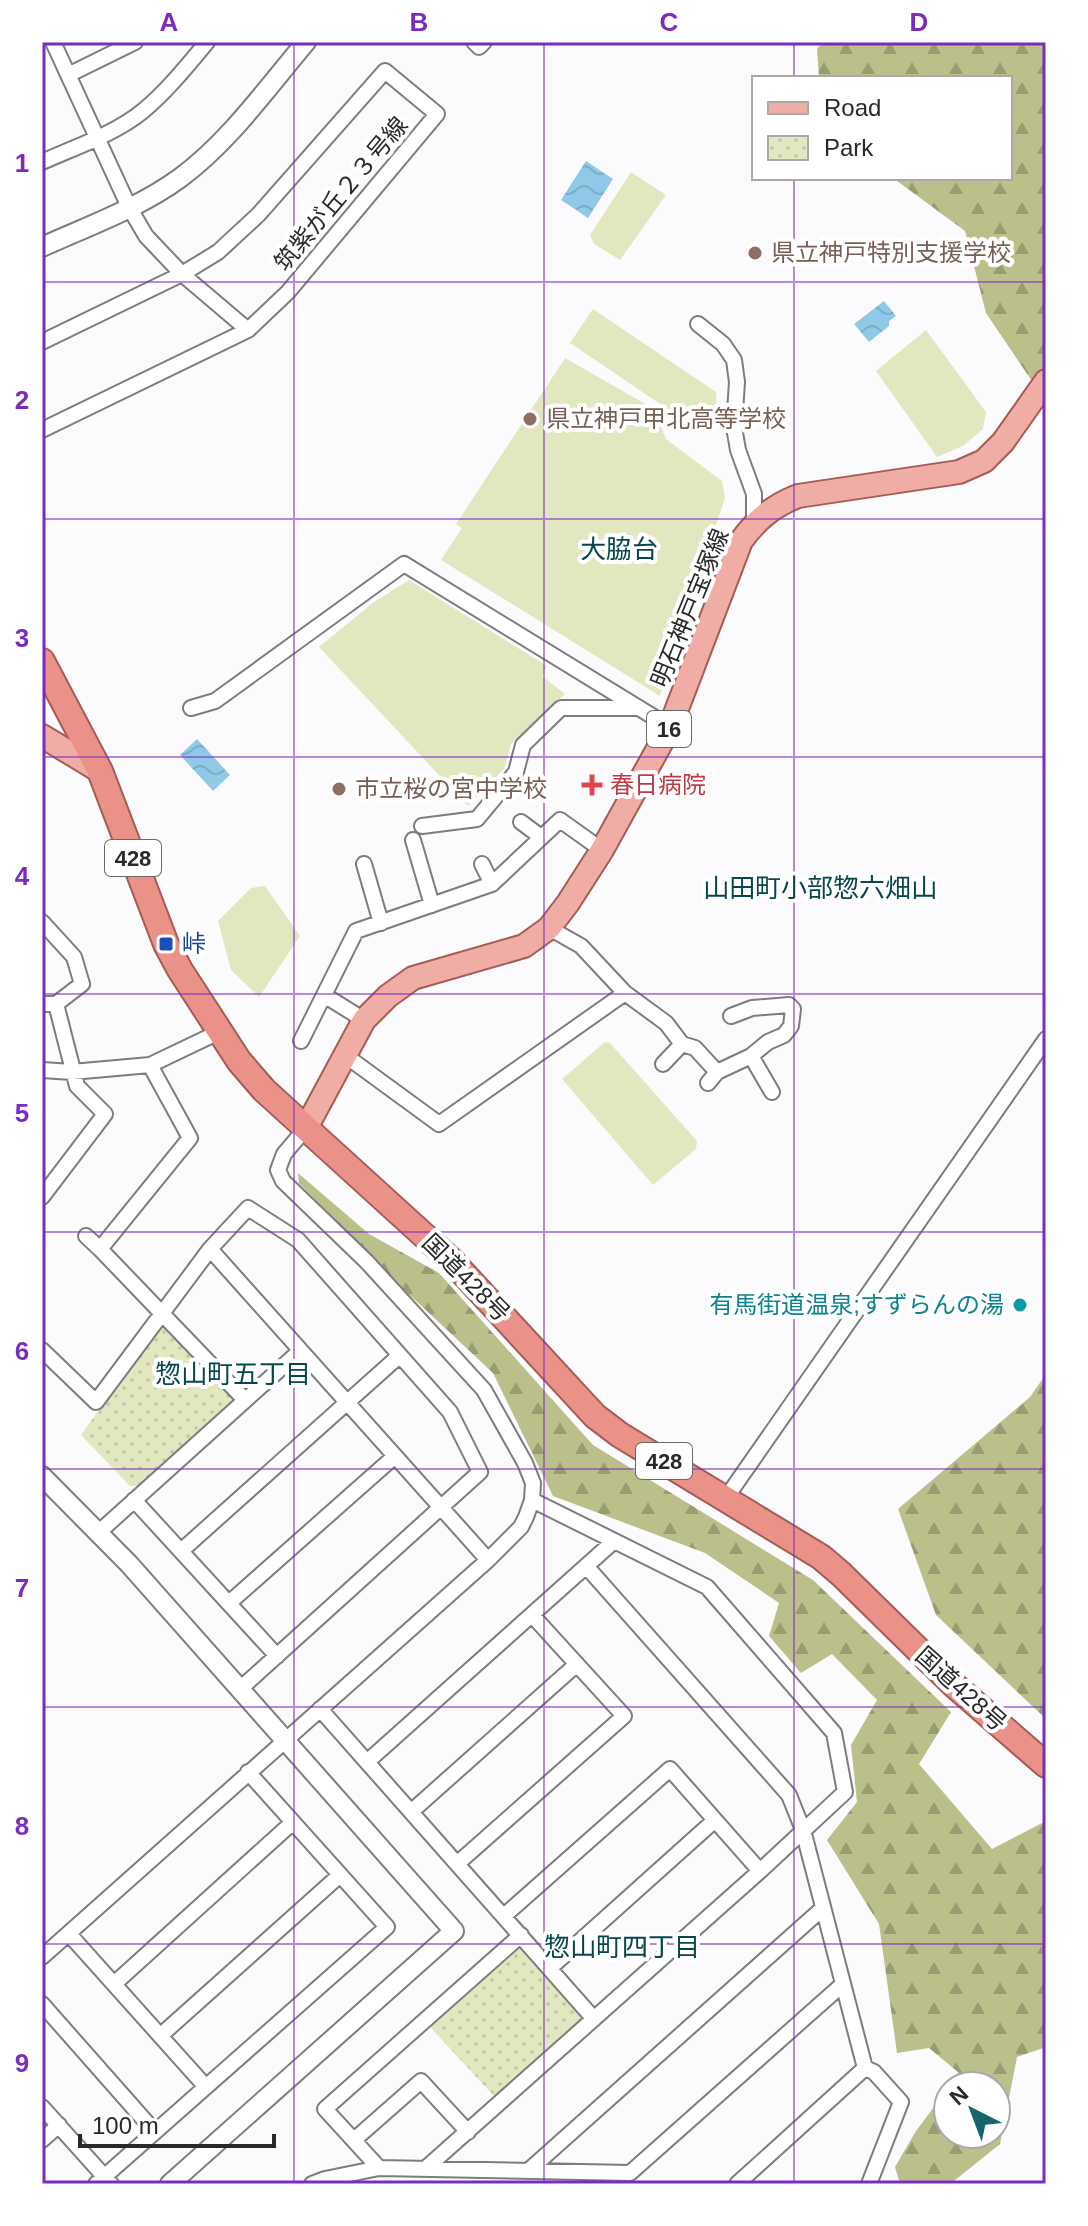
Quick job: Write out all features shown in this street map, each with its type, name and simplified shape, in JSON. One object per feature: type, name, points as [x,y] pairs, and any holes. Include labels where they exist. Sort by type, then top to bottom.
[{"type":"highway","name":"国道428号","points":[[42,661],[100,771],[166,944],[219,1032],[264,1090],[451,1260],[595,1416],[620,1435],[798,1542],[841,1574],[955,1686],[1046,1765]]},
{"type":"main road","name":"明石神戸宝塚線","points":[[306,1128],[364,1020],[388,996],[413,978],[524,946],[549,928],[568,903],[602,850],[670,727],[741,541],[754,523],[776,505],[798,496],[959,472],[984,461],[1003,442],[1046,381]]},
{"type":"main road","points":[[42,736],[100,771]]},
{"type":"street","points":[[53,42],[129,207],[146,236],[182,274],[248,330]]},
{"type":"street","points":[[68,75],[135,42]]},
{"type":"street","points":[[42,247],[129,207],[178,180],[209,153],[306,42]]},
{"type":"street","points":[[474,42],[479,47],[484,42]]},
{"type":"street","points":[[42,162],[97,138],[141,113],[171,84],[198,45]]},
{"type":"street","name":"筑紫が丘２３号線","points":[[42,342],[182,274],[218,252],[258,215],[385,71],[437,114],[288,292],[248,330],[42,430]]},
{"type":"street","points":[[698,324],[723,344],[734,360],[737,382],[734,427],[738,450],[754,494],[754,523]]},
{"type":"street","points":[[191,708],[215,701],[404,564],[670,727]]},
{"type":"street","points":[[422,826],[477,819],[516,772],[523,745],[561,708],[639,708]]},
{"type":"street","points":[[301,1041],[356,931],[492,884],[560,820],[602,850]]},
{"type":"street","points":[[521,822],[541,837]]},
{"type":"street","points":[[413,840],[432,905]]},
{"type":"street","points":[[364,864],[381,923]]},
{"type":"street","points":[[482,864],[492,884]]},
{"type":"street","points":[[42,922],[74,957],[82,984],[49,1004],[72,1062],[77,1086],[105,1114],[42,1197]]},
{"type":"street","points":[[549,928],[581,946],[625,993],[666,1023],[682,1044],[695,1048],[713,1078],[784,1035],[791,1026],[793,1009],[789,1005],[752,1008],[731,1016]]},
{"type":"street","points":[[346,1056],[439,1124],[625,993]]},
{"type":"street","points":[[324,995],[364,1020]]},
{"type":"street","points":[[42,1070],[72,1072],[150,1065],[219,1032]]},
{"type":"street","points":[[726,1498],[1046,1039]]},
{"type":"street","points":[[663,1064],[682,1044]]},
{"type":"street","points":[[751,1056],[772,1092]]},
{"type":"street","points":[[100,1249],[190,1138],[150,1065]]},
{"type":"street","points":[[42,1957],[488,1560],[521,1527],[532,1500],[533,1483],[525,1463],[484,1390],[367,1262],[283,1181],[278,1170],[284,1154],[306,1128]]},
{"type":"street","points":[[42,1350],[96,1402],[210,1249],[248,1208],[298,1240],[450,1412],[480,1472],[240,1689]]},
{"type":"street","points":[[86,1236],[245,1400]]},
{"type":"street","points":[[210,1249],[488,1560]]},
{"type":"street","points":[[98,1533],[300,1351]]},
{"type":"street","points":[[181,1551],[399,1356]]},
{"type":"street","points":[[229,1603],[395,1456]]},
{"type":"street","points":[[42,1476],[240,1689],[454,1931],[170,2184]]},
{"type":"street","points":[[134,1500],[277,1656]]},
{"type":"street","points":[[425,2169],[845,1792],[834,1733],[707,1587],[532,1500]]},
{"type":"street","points":[[368,1761],[613,1542]]},
{"type":"street","points":[[586,1566],[789,1795],[803,1830],[865,2068]]},
{"type":"street","points":[[458,1863],[624,1716],[532,1615]]},
{"type":"street","points":[[412,1811],[577,1664]]},
{"type":"street","points":[[320,1709],[594,2019]]},
{"type":"street","points":[[505,1915],[670,1769],[760,1871]]},
{"type":"street","points":[[42,2107],[104,2182],[155,2132],[387,1927],[248,1772]]},
{"type":"street","points":[[550,1968],[715,1820]]},
{"type":"street","points":[[114,1984],[293,1822]]},
{"type":"street","points":[[160,2036],[340,1875]]},
{"type":"street","points":[[528,2171],[823,1908]]},
{"type":"street","points":[[69,1934],[206,2087]]},
{"type":"street","points":[[379,2168],[325,2109],[521,1935]]},
{"type":"street","points":[[312,2184],[379,2168],[630,2173],[843,1984]]},
{"type":"street","points":[[42,2004],[155,2132]]},
{"type":"street","points":[[737,2184],[865,2068]]},
{"type":"street","points":[[865,2068],[874,2072],[901,2102],[869,2184]]},
{"type":"street","points":[[354,2140],[421,2081],[468,2132]]},
{"type":"street","points":[[42,2140],[59,2125]]},
{"type":"green space","points":[[823,42],[1046,42],[1046,402],[986,313],[965,231],[896,180],[1012,180],[1012,76],[819,76],[817,49]]},
{"type":"green space","points":[[631,172],[666,195],[620,260],[594,244],[590,235]]},
{"type":"green space","points":[[593,309],[716,392],[717,407],[700,431],[570,343]]},
{"type":"green space","points":[[926,330],[986,412],[983,429],[963,446],[937,457],[876,371]]},
{"type":"green space","points":[[565,358],[654,409],[666,439],[722,481],[725,498],[660,696],[441,560],[462,528],[456,524]]},
{"type":"green space","points":[[409,580],[547,666],[542,676],[565,694],[511,744],[504,769],[468,806],[319,647],[374,602]]},
{"type":"green space","points":[[265,886],[300,936],[259,997],[231,970],[218,921],[251,888]]},
{"type":"green space","points":[[605,1042],[610,1043],[697,1141],[696,1149],[653,1185],[562,1079]]},
{"type":"green space","points":[[298,1173],[369,1234],[439,1273],[593,1445],[813,1580],[951,1712],[919,1764],[992,1849],[1046,1821],[1046,2047],[1017,2057],[1012,2083],[1012,2070],[955,2070],[929,2048],[897,2053],[879,1924],[827,1840],[857,1802],[851,1745],[877,1700],[832,1654],[801,1673],[769,1636],[779,1603],[705,1553],[553,1496],[493,1373],[399,1285],[299,1183]]},
{"type":"green space","points":[[159,1326],[170,1326],[233,1397],[233,1404],[140,1486],[130,1486],[81,1435]]},
{"type":"green space","points":[[1046,1374],[1046,1719],[936,1615],[898,1509],[1030,1397]]},
{"type":"green space","points":[[516,1946],[525,1948],[582,2011],[582,2022],[498,2097],[431,2028],[432,2020]]},
{"type":"green space","points":[[932,2110],[932,2150],[993,2150],[948,2184],[900,2184],[895,2167]]},
{"type":"water","points":[[586,161],[613,179],[588,218],[561,200]]},
{"type":"water","points":[[884,301],[896,316],[869,342],[854,324]]},
{"type":"water","points":[[197,739],[230,775],[213,791],[180,755]]},
{"type":"place","name":"県立神戸特別支援学校","points":[[755,253]]},
{"type":"place","name":"県立神戸甲北高等学校","points":[[530,419]]},
{"type":"place","name":"春日病院","points":[[592,785]]},
{"type":"place","name":"市立桜の宮中学校","points":[[339,789]]},
{"type":"place","name":"峠","points":[[166,944]]},
{"type":"place","name":"有馬街道温泉;すずらんの湯","points":[[1020,1305]]},
{"type":"district","name":"大脇台","points":[[619,549]]},
{"type":"district","name":"山田町小部惣六畑山","points":[[820,888]]},
{"type":"district","name":"惣山町五丁目","points":[[233,1374]]},
{"type":"district","name":"惣山町四丁目","points":[[622,1947]]}]
